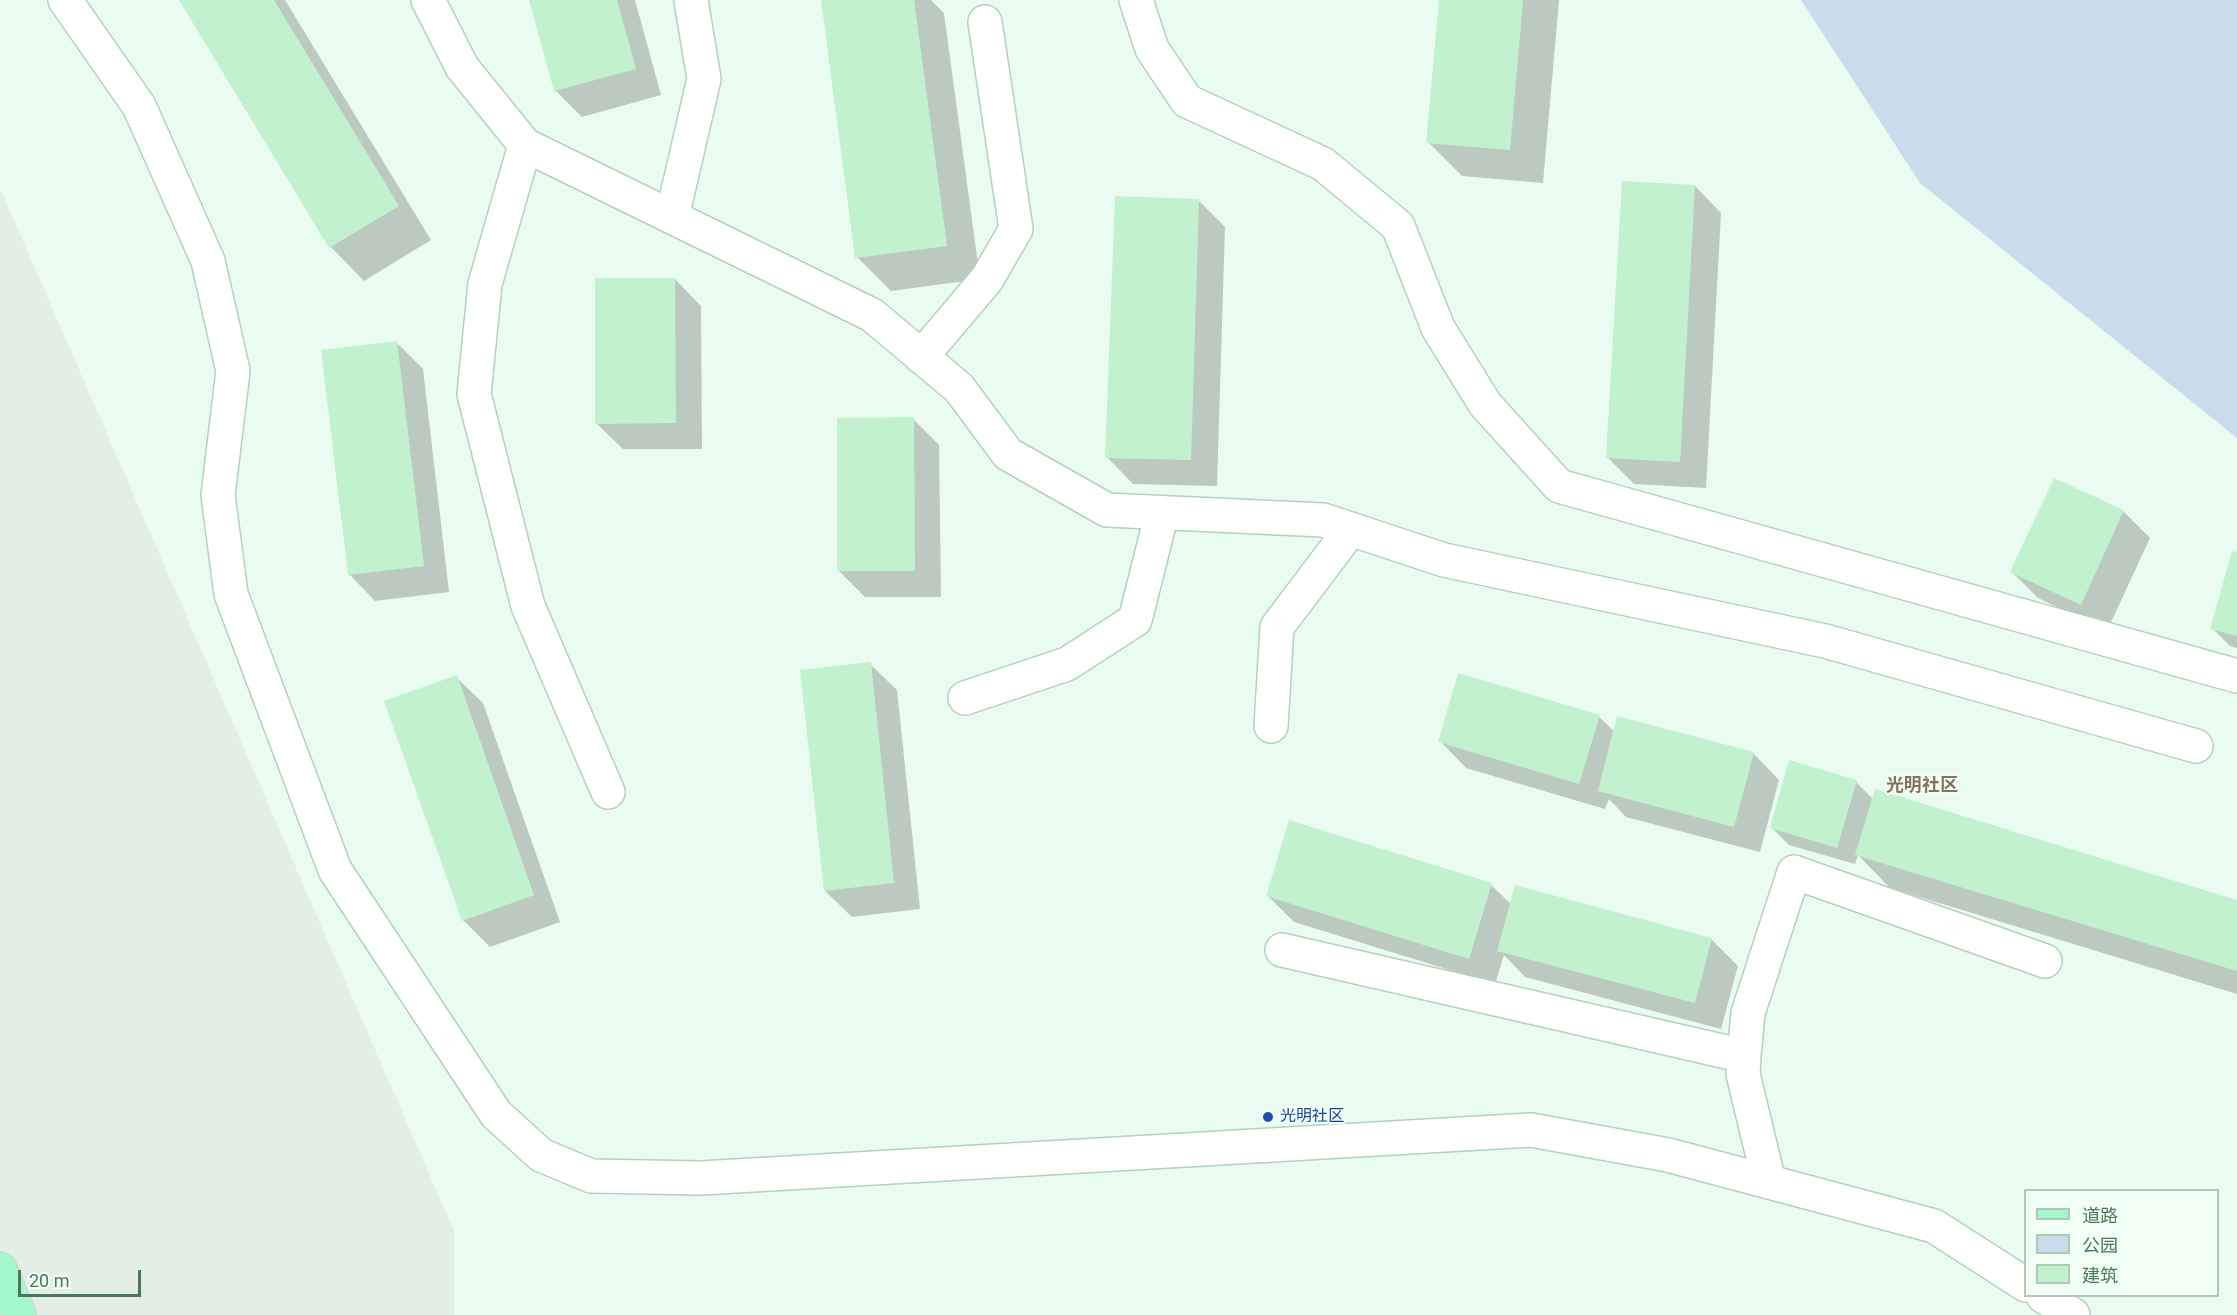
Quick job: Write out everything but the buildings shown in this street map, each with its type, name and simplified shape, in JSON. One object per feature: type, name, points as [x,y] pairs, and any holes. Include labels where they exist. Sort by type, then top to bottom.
[{"type":"main road","points":[[0,1269],[19,1315]]},
{"type":"street","points":[[65,0],[139,106],[208,261],[233,371],[218,495],[231,594],[335,870],[496,1114],[541,1155],[591,1176],[701,1178],[1531,1130],[1668,1155],[1934,1226],[2024,1284]]},
{"type":"street","points":[[428,0],[462,67],[525,145],[872,315],[959,388],[1008,454],[1107,510],[1323,520],[1444,560],[1825,641],[2196,746]]},
{"type":"street","points":[[672,217],[704,79],[691,0]]},
{"type":"street","points":[[1136,0],[1152,49],[1187,101],[1323,164],[1398,226],[1438,328],[1485,404],[1559,486],[2237,676]]},
{"type":"street","points":[[921,357],[987,279],[1016,229],[984,22]]},
{"type":"street","points":[[525,145],[485,284],[474,394],[528,606],[608,792]]},
{"type":"street","points":[[965,698],[1067,664],[1135,620],[1162,513]]},
{"type":"street","points":[[1271,726],[1277,627],[1351,529]]},
{"type":"street","points":[[1769,1182],[1743,1074],[1744,1056],[1748,1013],[1794,872],[2045,961]]},
{"type":"street","points":[[1282,950],[1744,1056]]},
{"type":"street","points":[[2045,1297],[2073,1315]]},
{"type":"shaded area","points":[[0,188],[454,1231],[454,1315],[0,1315]]},
{"type":"green space","points":[[1801,0],[2237,0],[2237,438],[1920,183]]},
{"type":"place","name":"光明社区","points":[[1268,1117]]},
{"type":"district","name":"光明社区","points":[[1922,786]]}]
